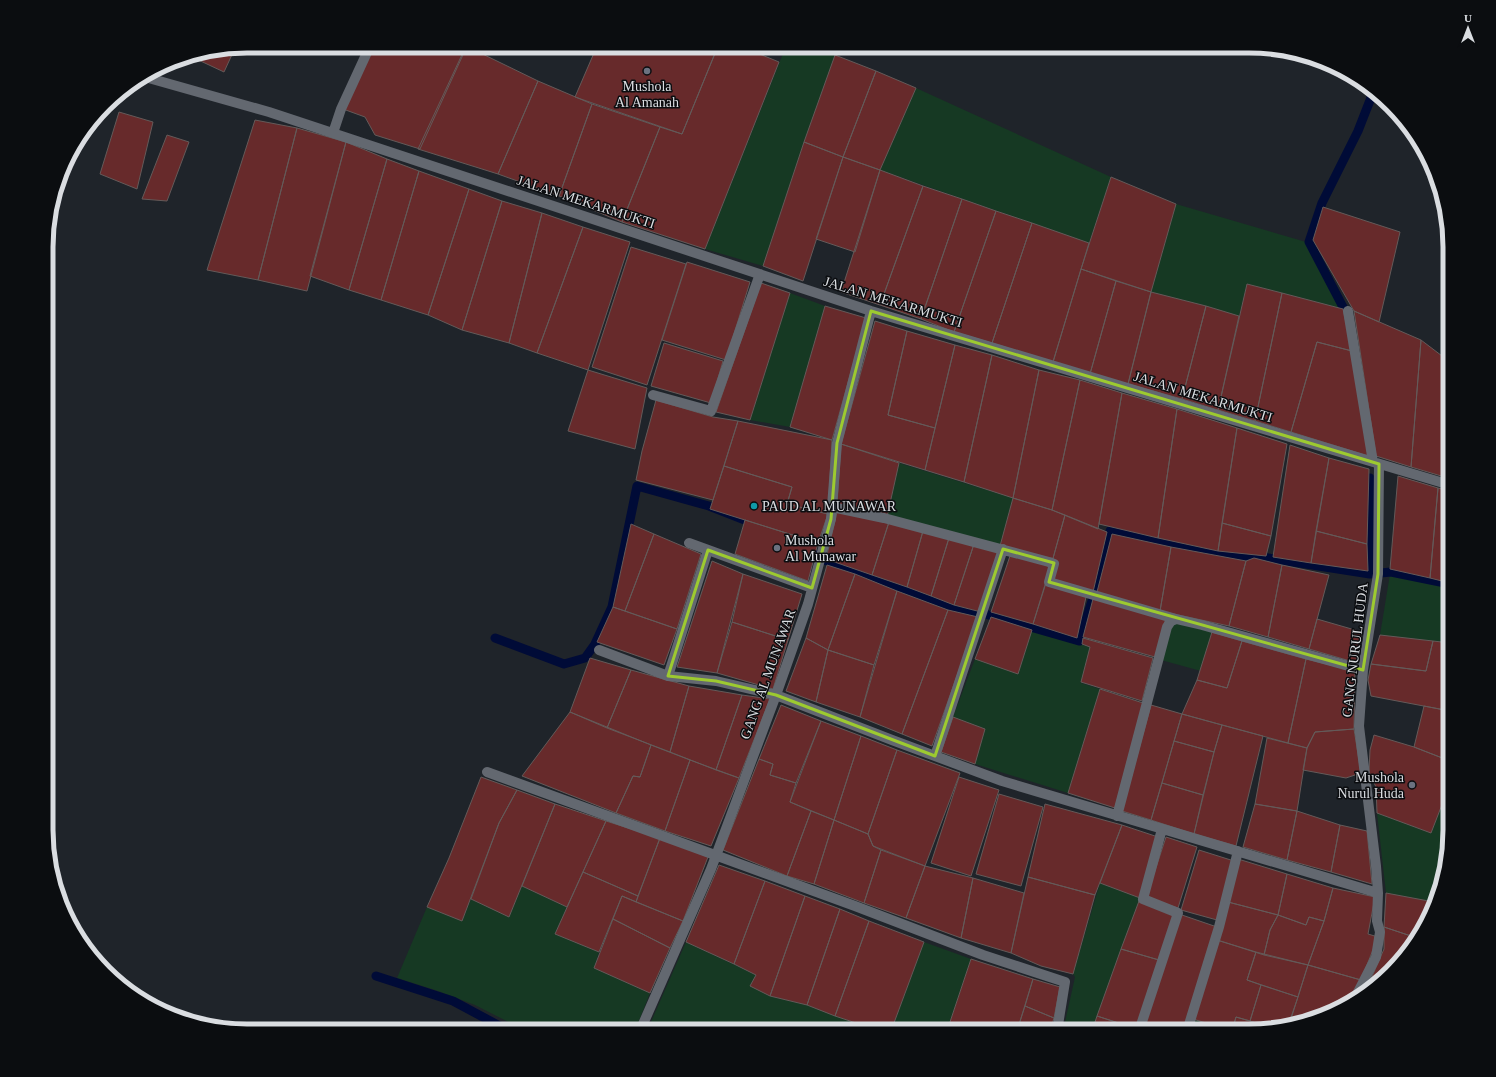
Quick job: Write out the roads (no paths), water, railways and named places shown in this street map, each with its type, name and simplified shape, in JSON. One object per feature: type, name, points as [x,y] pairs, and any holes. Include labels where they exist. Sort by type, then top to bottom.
[{"type":"street","points":[[333,133],[341,109],[367,53]]},
{"type":"street","name":"JALAN MEKARMUKTI","points":[[151,79],[269,112],[871,311],[1443,484]]},
{"type":"street","points":[[654,395],[711,411],[760,274]]},
{"type":"street","name":"GANG AL MUNAWAR","points":[[643,1024],[716,856],[776,695],[812,588],[831,519],[837,443],[871,311]]},
{"type":"street","name":"GANG NURUL HUDA","points":[[1348,311],[1376,463],[1378,574],[1363,670],[1359,726],[1378,893],[1377,921],[1380,932],[1376,957],[1360,989]]},
{"type":"street","points":[[832,507],[884,518],[1054,564],[1049,582],[1176,619],[1363,670]]},
{"type":"street","points":[[689,543],[812,588]]},
{"type":"street","points":[[935,756],[1003,549]]},
{"type":"street","points":[[668,676],[708,550]]},
{"type":"street","points":[[1117,816],[1167,627],[1171,621],[1176,619]]},
{"type":"street","points":[[599,650],[668,676],[716,681],[776,695],[1002,781],[1378,893]]},
{"type":"street","points":[[487,772],[855,906],[983,955],[1065,982],[1058,1024]]},
{"type":"street","points":[[1141,1024],[1178,913],[1143,899],[1162,829]]},
{"type":"street","points":[[1188,1024],[1219,927],[1238,851]]},
{"type":"waterway","points":[[1347,320],[1344,309],[1309,242],[1322,203],[1358,131],[1371,97]]},
{"type":"waterway","points":[[1370,478],[1370,574]]},
{"type":"waterway","points":[[495,638],[564,664],[585,658],[595,644],[612,607],[637,486],[709,506],[755,524]]},
{"type":"waterway","points":[[804,548],[827,561],[952,607],[985,614],[1079,641],[1094,595],[1110,531],[1238,557],[1246,558],[1255,556],[1370,574],[1391,572],[1443,583]]},
{"type":"waterway","points":[[376,976],[453,1001],[496,1024]]},
{"type":"place","name":"Mushola Al Amanah","points":[[647,71]]},
{"type":"place","name":"PAUD AL MUNAWAR","points":[[754,506]]},
{"type":"place","name":"Mushola Al Munawar","points":[[777,548]]},
{"type":"place","name":"Mushola Nurul Huda","points":[[1412,785]]}]
